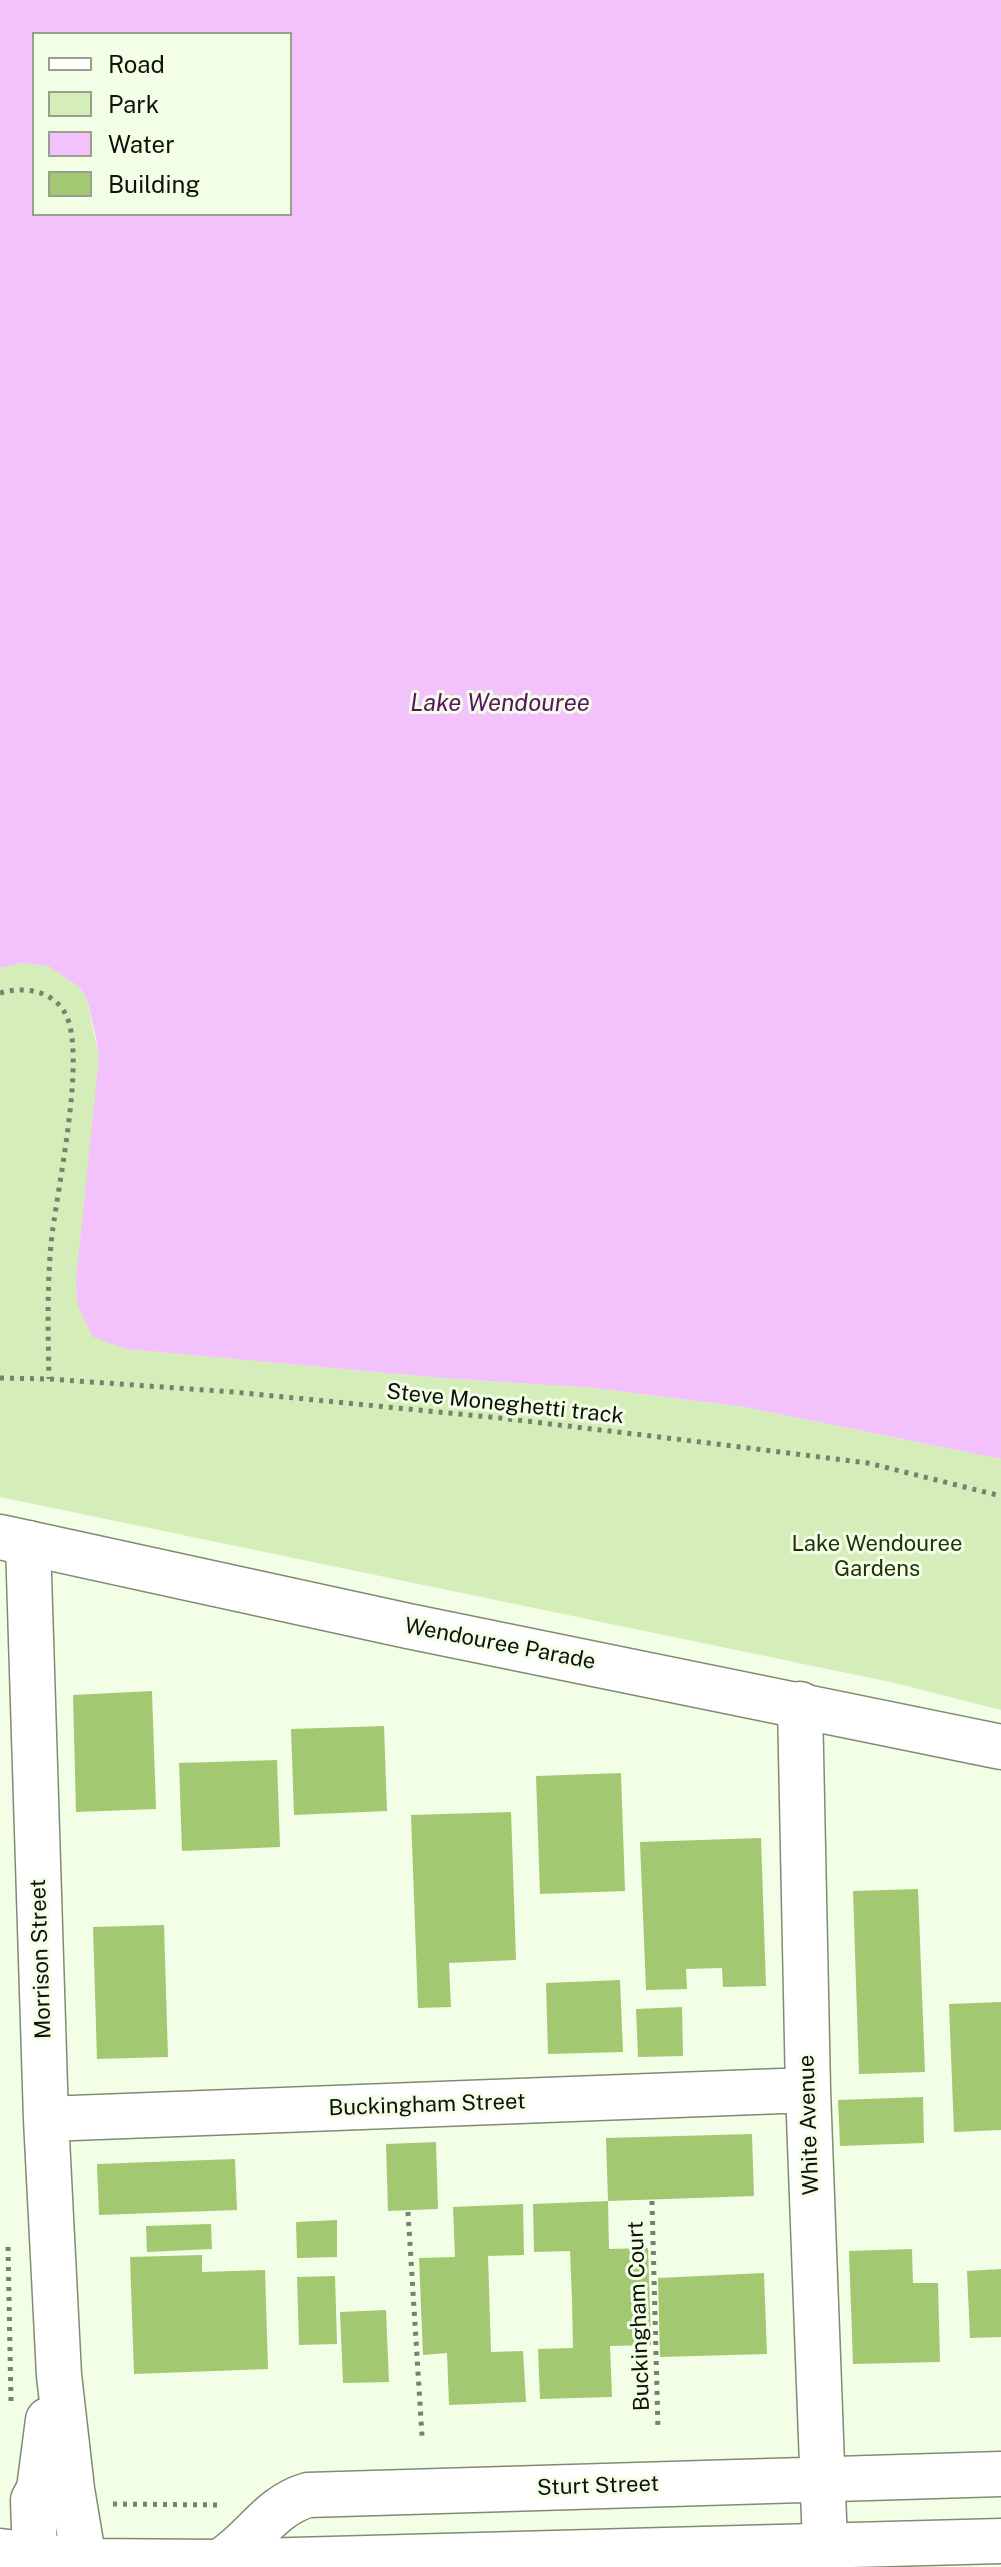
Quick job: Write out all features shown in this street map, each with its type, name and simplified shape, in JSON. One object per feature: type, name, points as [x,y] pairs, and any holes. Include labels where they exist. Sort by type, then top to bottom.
[{"type":"street","name":"Wendouree Parade","points":[[14,1540],[408,1626],[1001,1747]]},
{"type":"street","name":"Morrison Street","points":[[14,1540],[59,2375],[84,2564]]},
{"type":"street","name":"White Avenue","points":[[800,1704],[808,2090],[825,2545]]},
{"type":"street","name":"Buckingham Street","points":[[46,2119],[808,2090]]},
{"type":"street","name":"Morrison Street","points":[[24,2558],[59,2375]]},
{"type":"street","name":"Sturt Street","points":[[219,2562],[236,2552],[284,2505],[316,2494],[1001,2474]]},
{"type":"street","points":[[24,2558],[84,2564],[219,2562],[1001,2541]]},
{"type":"path","points":[[0,993],[19,989],[46,995],[66,1013],[71,1031],[73,1074],[48,1274],[49,1379]]},
{"type":"path","name":"Steve Moneghetti track","points":[[0,1378],[233,1392],[484,1416],[706,1442],[868,1463],[1001,1496]]},
{"type":"path","name":"Buckingham Court","points":[[652,2201],[658,2430]]},
{"type":"path","points":[[408,2212],[422,2436]]},
{"type":"path","points":[[8,2234],[11,2409]]},
{"type":"path","points":[[136,2503],[284,2505]]},
{"type":"green space","name":"Lake Wendouree Gardens","points":[[21,963],[48,966],[78,986],[87,998],[99,1058],[126,1349],[442,1378],[594,1388],[744,1407],[1001,1459],[1001,1710],[895,1683],[0,1497],[0,968]]},
{"type":"water","name":"Lake Wendouree","points":[[0,0],[1001,0],[1001,1459],[744,1407],[594,1388],[442,1378],[126,1349],[93,1337],[78,1306],[76,1280],[99,1058],[95,1033],[87,998],[78,986],[48,966],[21,963],[0,968]]},
{"type":"building","points":[[152,1691],[156,1809],[76,1812],[73,1695]]},
{"type":"building","points":[[384,1726],[387,1811],[294,1815],[291,1729]]},
{"type":"building","points":[[277,1760],[280,1847],[182,1851],[179,1763]]},
{"type":"building","points":[[621,1773],[625,1891],[540,1894],[536,1776]]},
{"type":"building","points":[[511,1812],[516,1960],[449,1963],[451,2007],[418,2008],[411,1815]]},
{"type":"building","points":[[761,1838],[766,1986],[723,1987],[722,1968],[686,1969],[687,1989],[646,1990],[640,1842]]},
{"type":"building","points":[[918,1889],[925,2072],[859,2074],[853,1891]]},
{"type":"building","points":[[164,1925],[168,2057],[97,2059],[93,1927]]},
{"type":"building","points":[[620,1980],[623,2052],[548,2054],[546,1983]]},
{"type":"building","points":[[1001,2002],[1001,2130],[954,2132],[949,2004]]},
{"type":"building","points":[[682,2007],[683,2056],[638,2057],[636,2009]]},
{"type":"building","points":[[923,2097],[924,2143],[840,2146],[838,2100]]},
{"type":"building","points":[[752,2134],[754,2196],[608,2201],[606,2138]]},
{"type":"building","points":[[436,2142],[438,2209],[388,2211],[386,2144]]},
{"type":"building","points":[[235,2159],[237,2210],[99,2215],[97,2164]]},
{"type":"building","points":[[608,2201],[609,2249],[648,2248],[651,2345],[610,2346],[612,2397],[540,2399],[538,2349],[573,2348],[572,2300],[570,2251],[534,2252],[533,2204]]},
{"type":"building","points":[[523,2204],[524,2255],[488,2256],[491,2352],[523,2351],[526,2402],[449,2405],[447,2353],[423,2355],[419,2258],[455,2257],[453,2207]]},
{"type":"building","points":[[337,2220],[337,2257],[297,2258],[296,2222]]},
{"type":"building","points":[[211,2224],[212,2249],[147,2252],[146,2226]]},
{"type":"building","points":[[912,2249],[913,2283],[938,2283],[940,2362],[853,2364],[849,2251]]},
{"type":"building","points":[[202,2255],[202,2272],[265,2270],[268,2369],[134,2374],[130,2257]]},
{"type":"building","points":[[1001,2269],[1001,2337],[970,2338],[967,2271]]},
{"type":"building","points":[[764,2273],[767,2354],[660,2357],[658,2278]]},
{"type":"building","points":[[335,2276],[337,2344],[299,2345],[297,2277]]},
{"type":"building","points":[[386,2310],[389,2382],[343,2383],[340,2312]]}]
